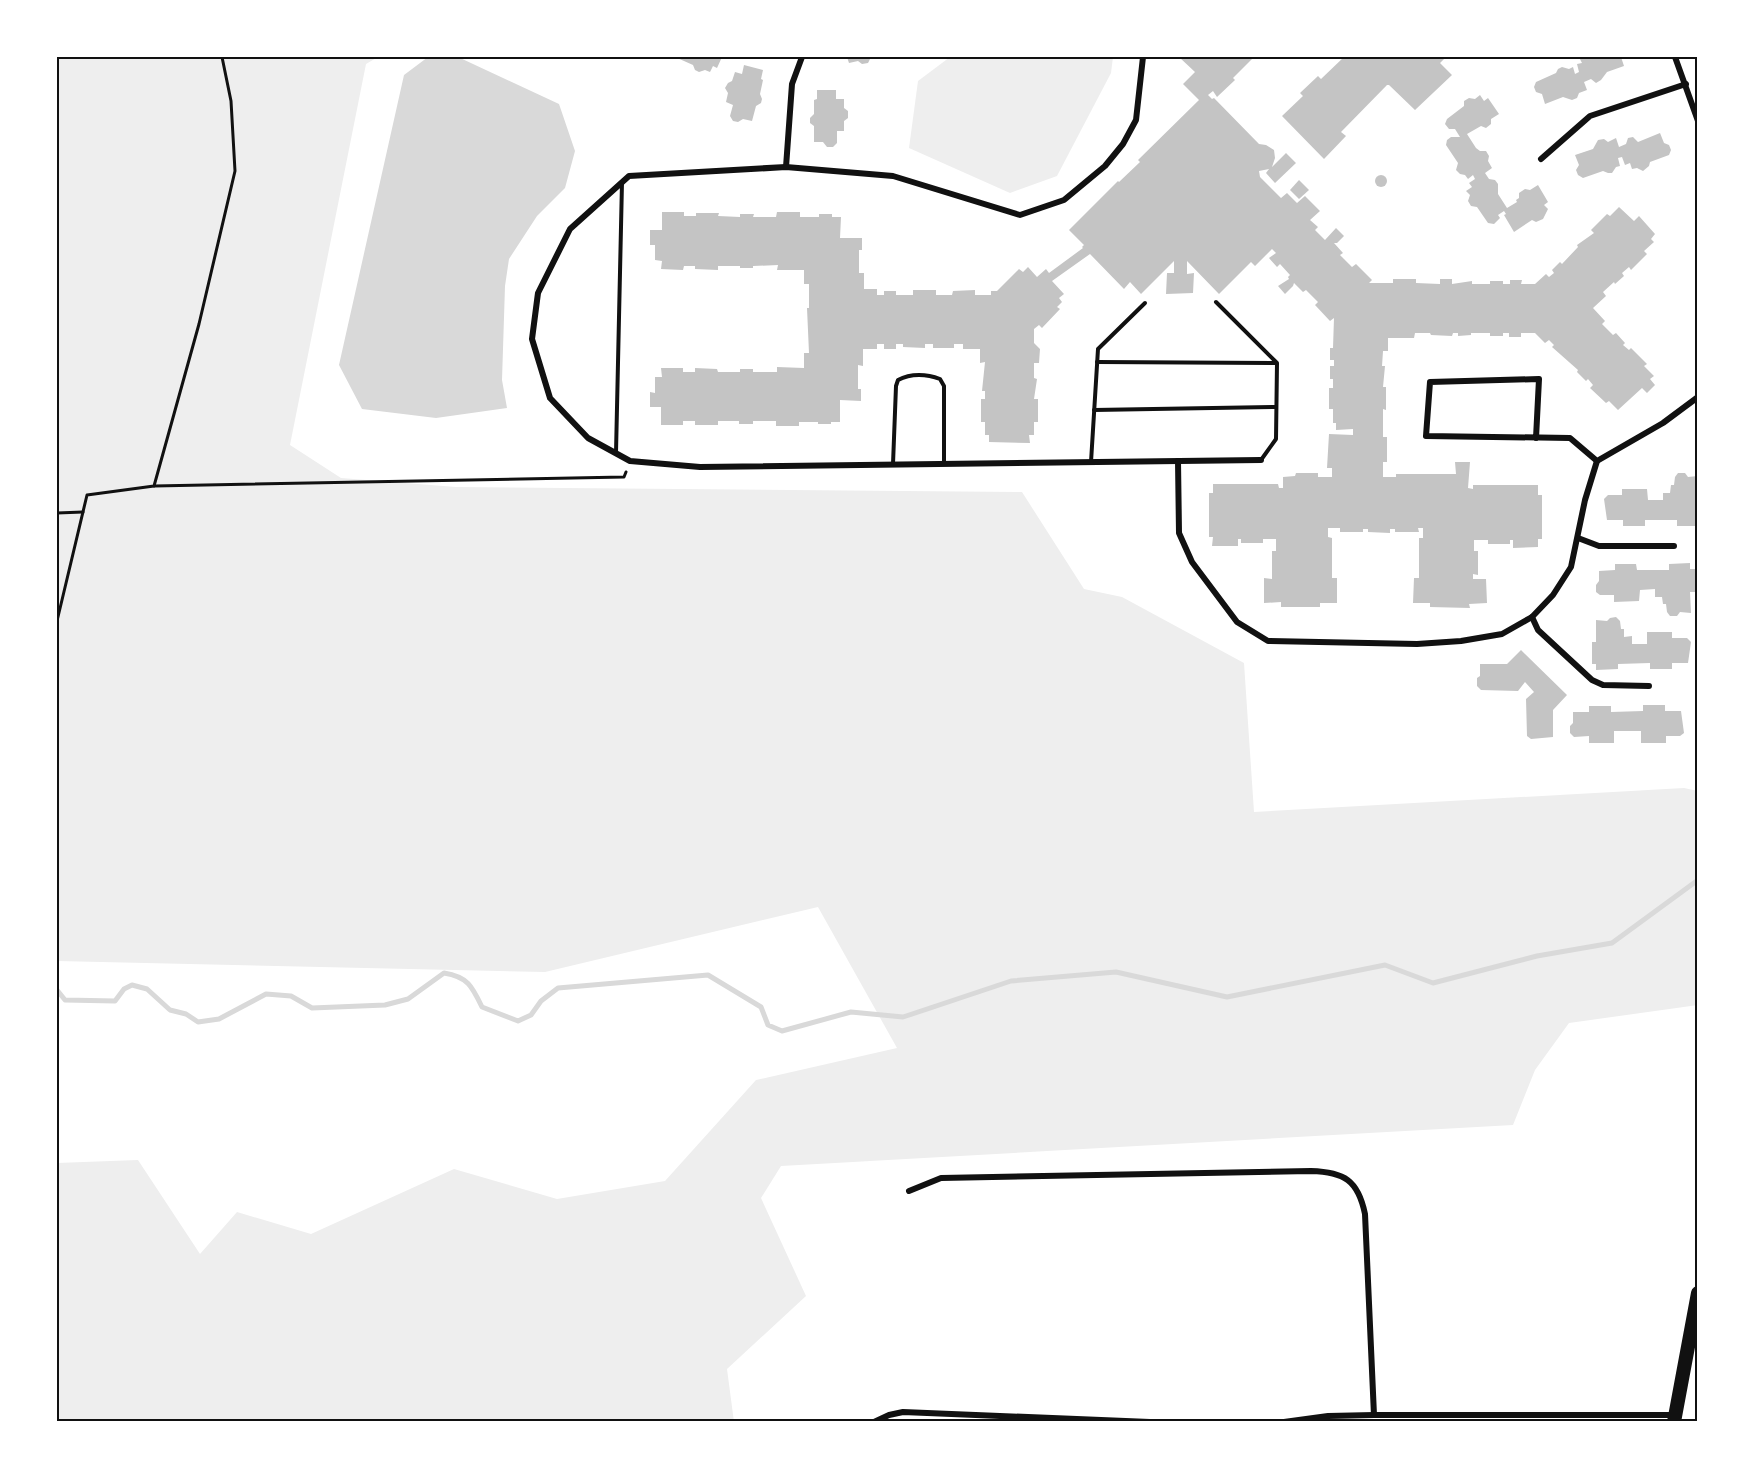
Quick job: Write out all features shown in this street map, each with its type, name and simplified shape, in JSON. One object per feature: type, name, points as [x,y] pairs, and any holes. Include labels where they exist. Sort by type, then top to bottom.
[{"type":"main road","points":[[1675,1418],[1698,1293]]},
{"type":"street","points":[[786,167],[792,84],[801,57]]},
{"type":"street","points":[[1143,57],[1136,120],[1124,144],[1105,166],[1064,200],[1020,215],[893,176],[786,167],[629,176],[570,229],[538,293],[532,339],[550,398],[588,438],[630,461],[700,467],[1261,460]]},
{"type":"street","points":[[1675,57],[1698,121]]},
{"type":"street","points":[[1541,159],[1590,116],[1686,84]]},
{"type":"street","points":[[1536,438],[1539,379],[1430,382],[1426,436],[1536,438],[1570,438],[1597,461]]},
{"type":"street","points":[[1178,461],[1179,532],[1192,562],[1237,622],[1268,641],[1417,644],[1461,641],[1502,634],[1532,617],[1553,595],[1571,567],[1585,500],[1597,461],[1663,423],[1698,397]]},
{"type":"street","points":[[1578,538],[1599,546],[1674,546]]},
{"type":"street","points":[[1532,617],[1538,630],[1592,680],[1603,685],[1649,686]]},
{"type":"street","points":[[909,1191],[941,1178],[1311,1172],[1339,1175],[1356,1188],[1365,1214],[1374,1415]]},
{"type":"street","points":[[874,1422],[889,1415],[903,1413],[1150,1422]]},
{"type":"street","points":[[1284,1422],[1328,1416],[1374,1415],[1675,1418]]},
{"type":"lane","points":[[616,454],[622,182]]},
{"type":"lane","points":[[1216,302],[1277,363],[1275,439],[1261,460]]},
{"type":"lane","points":[[1091,462],[1098,349],[1144,303]]},
{"type":"lane","points":[[1097,362],[1277,363]]},
{"type":"lane","points":[[893,465],[896,386],[898,380],[907,375],[932,376],[940,379],[944,386],[944,464]]},
{"type":"lane","points":[[1094,410],[1276,407]]},
{"type":"path","points":[[154,486],[199,324],[234,171],[231,101],[222,57]]},
{"type":"path","points":[[57,621],[87,495],[154,486],[624,477],[630,461]]},
{"type":"path","points":[[57,513],[83,512]]},
{"type":"shaded area","points":[[57,57],[378,57],[366,64],[290,445],[341,478],[456,487],[1022,492],[1084,589],[1122,597],[1244,663],[1254,812],[1684,788],[1698,791],[1698,1005],[1569,1023],[1535,1070],[1513,1125],[781,1166],[761,1198],[806,1296],[727,1369],[734,1422],[57,1422],[57,1163],[138,1160],[200,1254],[237,1212],[311,1234],[454,1169],[557,1199],[665,1181],[756,1080],[897,1048],[818,907],[545,972],[57,961]]},
{"type":"shaded area","points":[[428,57],[458,57],[559,104],[575,151],[565,188],[537,216],[509,259],[505,286],[502,380],[507,408],[436,418],[362,409],[339,365],[404,75]]},
{"type":"shaded area","points":[[950,57],[1113,57],[1111,73],[1057,176],[1010,193],[909,148],[918,81]]},
{"type":"building","points":[[675,57],[722,57],[717,68],[713,66],[710,72],[705,70],[699,72],[693,65]]},
{"type":"building","points":[[847,57],[871,57],[868,63],[862,64],[858,61],[849,63]]},
{"type":"building","points":[[1179,57],[1254,57],[1217,97],[1213,91],[1208,95],[1214,98],[1259,144],[1274,150],[1275,158],[1272,167],[1286,153],[1296,163],[1275,183],[1266,173],[1269,169],[1259,171],[1260,177],[1281,198],[1287,193],[1297,203],[1305,196],[1320,211],[1310,220],[1318,227],[1315,230],[1325,240],[1336,228],[1344,236],[1334,243],[1343,253],[1340,255],[1352,267],[1356,264],[1372,280],[1369,283],[1393,283],[1393,279],[1416,279],[1416,283],[1440,284],[1440,279],[1452,279],[1452,284],[1472,281],[1472,284],[1490,284],[1490,281],[1503,281],[1503,284],[1510,284],[1510,280],[1522,280],[1521,284],[1535,284],[1546,274],[1549,277],[1554,273],[1552,270],[1560,262],[1562,264],[1578,247],[1577,245],[1594,233],[1591,230],[1607,214],[1610,216],[1619,207],[1634,221],[1639,216],[1655,234],[1651,239],[1654,242],[1644,251],[1647,254],[1631,270],[1629,267],[1622,273],[1624,276],[1603,292],[1606,296],[1593,308],[1605,321],[1602,324],[1613,335],[1616,333],[1625,343],[1623,345],[1629,350],[1631,348],[1647,364],[1644,366],[1654,376],[1650,379],[1655,385],[1647,393],[1642,388],[1618,410],[1609,401],[1606,403],[1590,388],[1593,385],[1588,379],[1586,381],[1577,372],[1578,370],[1552,347],[1554,345],[1549,340],[1545,343],[1535,333],[1521,333],[1521,337],[1509,337],[1509,333],[1503,333],[1503,336],[1471,333],[1471,335],[1458,336],[1458,333],[1453,333],[1452,336],[1415,333],[1414,338],[1388,338],[1388,351],[1383,351],[1382,366],[1385,366],[1383,387],[1386,387],[1383,437],[1387,437],[1387,462],[1383,462],[1383,477],[1396,477],[1396,474],[1456,474],[1455,462],[1470,462],[1468,488],[1473,489],[1473,485],[1538,485],[1538,495],[1542,495],[1542,539],[1538,539],[1538,547],[1513,548],[1513,540],[1510,540],[1510,544],[1488,544],[1488,540],[1474,540],[1474,551],[1478,551],[1478,575],[1473,574],[1473,579],[1486,579],[1487,603],[1469,604],[1470,608],[1430,607],[1430,603],[1413,603],[1414,578],[1419,578],[1419,538],[1423,538],[1423,528],[1418,528],[1419,532],[1395,532],[1395,529],[1390,529],[1390,533],[1368,532],[1368,529],[1363,529],[1363,532],[1340,532],[1340,528],[1328,528],[1328,537],[1332,538],[1332,578],[1337,578],[1337,603],[1320,603],[1320,607],[1281,607],[1281,602],[1264,603],[1264,578],[1272,579],[1272,551],[1276,551],[1276,539],[1263,539],[1263,543],[1241,543],[1241,539],[1238,539],[1238,546],[1212,546],[1213,537],[1209,537],[1209,493],[1213,493],[1213,484],[1278,484],[1279,488],[1283,488],[1283,477],[1295,476],[1296,473],[1318,473],[1318,477],[1332,477],[1332,468],[1327,468],[1329,434],[1353,435],[1353,429],[1336,430],[1336,423],[1333,423],[1333,409],[1329,409],[1329,388],[1333,388],[1330,366],[1334,366],[1334,360],[1330,360],[1330,348],[1333,348],[1334,318],[1330,321],[1315,305],[1318,302],[1306,290],[1303,292],[1294,283],[1285,294],[1278,286],[1289,279],[1290,275],[1280,264],[1277,267],[1269,258],[1276,253],[1272,249],[1255,266],[1251,262],[1219,294],[1187,261],[1187,274],[1194,273],[1193,293],[1166,294],[1167,273],[1174,273],[1174,261],[1141,294],[1130,282],[1124,289],[1090,254],[1052,281],[1064,294],[1059,298],[1062,302],[1057,307],[1060,309],[1042,328],[1039,325],[1034,329],[1034,343],[1040,349],[1039,363],[1034,363],[1034,378],[1037,379],[1034,399],[1038,399],[1038,422],[1034,422],[1034,435],[1029,435],[1030,443],[989,442],[989,435],[985,435],[985,422],[981,422],[981,399],[985,399],[985,391],[982,391],[985,362],[980,363],[980,349],[963,349],[963,344],[954,344],[954,348],[933,348],[933,344],[925,344],[925,348],[903,347],[903,344],[896,344],[896,349],[884,349],[884,344],[877,344],[877,349],[863,349],[863,366],[858,365],[858,389],[861,389],[861,401],[840,400],[840,422],[818,424],[818,422],[799,422],[799,426],[776,426],[776,421],[753,421],[753,424],[739,424],[739,421],[718,421],[718,425],[695,425],[695,421],[683,421],[683,425],[661,425],[661,407],[650,407],[650,392],[655,393],[655,377],[662,377],[661,368],[683,368],[683,372],[695,372],[695,368],[717,369],[718,372],[740,372],[740,369],[753,369],[753,372],[777,372],[777,367],[804,368],[804,353],[809,353],[807,308],[809,308],[809,284],[804,284],[804,270],[777,270],[778,265],[753,266],[753,268],[718,266],[718,270],[695,269],[695,266],[684,266],[683,270],[661,269],[662,261],[655,260],[655,245],[650,245],[650,230],[662,230],[662,212],[684,212],[684,216],[696,216],[696,213],[719,213],[718,216],[740,217],[740,214],[754,214],[753,217],[776,217],[777,212],[800,212],[800,217],[832,214],[832,217],[841,217],[840,238],[862,238],[862,250],[859,250],[859,273],[864,273],[864,289],[877,289],[877,295],[884,295],[884,291],[896,291],[896,295],[913,295],[913,290],[936,290],[936,295],[952,295],[953,291],[975,290],[975,295],[991,295],[991,291],[997,291],[1019,269],[1023,272],[1028,267],[1037,277],[1046,269],[1049,273],[1083,248],[1084,245],[1069,230],[1140,162],[1138,160],[1199,100],[1183,84],[1195,72]]},
{"type":"building","points":[[1344,57],[1446,57],[1440,63],[1452,75],[1415,110],[1387,85],[1341,132],[1346,136],[1324,159],[1282,116],[1303,96],[1300,93],[1318,76],[1321,79]]},
{"type":"building","points":[[1579,57],[1621,57],[1624,66],[1607,72],[1596,83],[1591,79],[1584,82],[1587,90],[1579,93],[1577,98],[1572,100],[1563,97],[1545,104],[1542,94],[1536,92],[1534,87],[1536,82],[1556,73],[1562,67],[1569,69],[1573,67],[1575,74],[1579,72],[1577,64],[1582,63]]},
{"type":"building","points":[[744,65],[763,70],[760,94],[762,99],[761,103],[756,106],[752,121],[743,119],[738,122],[733,121],[730,116],[733,105],[726,102],[728,93],[725,88],[732,81],[735,72],[742,74]]},
{"type":"building","points":[[817,90],[836,90],[836,99],[844,99],[844,108],[848,111],[848,118],[844,121],[844,131],[837,131],[837,143],[833,147],[827,147],[823,142],[814,142],[814,126],[810,123],[810,118],[814,114]]},
{"type":"building","points":[[1480,95],[1484,101],[1488,98],[1499,114],[1491,119],[1491,124],[1486,128],[1481,126],[1467,134],[1476,148],[1486,151],[1489,156],[1488,161],[1492,168],[1485,173],[1489,179],[1495,180],[1498,184],[1498,194],[1507,208],[1517,202],[1519,193],[1538,185],[1548,202],[1544,205],[1548,209],[1543,219],[1536,222],[1532,220],[1514,232],[1504,211],[1498,215],[1500,218],[1494,224],[1488,223],[1477,207],[1471,206],[1468,201],[1470,195],[1466,191],[1472,187],[1469,183],[1475,179],[1473,175],[1468,179],[1456,170],[1458,163],[1446,145],[1447,140],[1451,137],[1460,137],[1455,129],[1449,129],[1445,124],[1447,119],[1464,106],[1464,101],[1469,98],[1475,99]]},
{"type":"building","points":[[1660,133],[1664,143],[1669,145],[1671,150],[1669,155],[1650,162],[1643,171],[1637,168],[1632,169],[1630,163],[1625,165],[1622,157],[1618,158],[1620,166],[1616,167],[1612,173],[1603,171],[1583,178],[1578,175],[1576,170],[1579,165],[1575,155],[1593,149],[1598,140],[1604,139],[1608,142],[1616,138],[1619,147],[1626,144],[1628,138],[1633,137],[1638,142]]},
{"type":"building","points":[[1383,175],[1387,181],[1383,187],[1379,187],[1375,179]]},
{"type":"building","points":[[1299,180],[1309,190],[1299,199],[1290,190]]},
{"type":"building","points":[[1678,473],[1685,473],[1688,477],[1698,476],[1698,526],[1677,526],[1677,520],[1645,520],[1645,526],[1623,526],[1623,520],[1607,520],[1604,499],[1608,495],[1622,495],[1622,489],[1647,489],[1648,500],[1663,500],[1663,493],[1670,493],[1671,485],[1674,485]]},
{"type":"building","points":[[1690,563],[1690,569],[1695,569],[1695,592],[1690,592],[1691,613],[1680,612],[1677,616],[1670,616],[1662,597],[1655,597],[1655,589],[1640,590],[1639,601],[1614,602],[1614,595],[1600,595],[1596,592],[1599,571],[1615,570],[1615,564],[1636,564],[1637,570],[1669,570],[1669,564]]},
{"type":"building","points":[[1616,617],[1620,621],[1621,629],[1624,629],[1624,637],[1632,636],[1632,644],[1647,644],[1647,632],[1672,632],[1672,638],[1687,638],[1691,642],[1688,663],[1672,663],[1672,669],[1650,669],[1650,663],[1618,664],[1618,669],[1596,670],[1596,664],[1592,664],[1592,642],[1596,642],[1596,620],[1607,621]]},
{"type":"building","points":[[1521,650],[1567,695],[1553,710],[1553,737],[1531,739],[1527,736],[1526,699],[1534,692],[1525,682],[1518,691],[1481,690],[1477,686],[1480,664],[1507,664]]},
{"type":"building","points":[[1643,705],[1665,705],[1665,711],[1681,711],[1684,733],[1680,736],[1666,736],[1666,743],[1641,743],[1641,731],[1614,731],[1614,743],[1589,743],[1589,736],[1574,737],[1570,733],[1573,712],[1589,712],[1589,706],[1611,706],[1611,712],[1643,711]]},
{"type":"waterway","points":[[57,990],[65,1000],[115,1001],[124,989],[132,985],[147,989],[170,1010],[186,1014],[198,1022],[219,1019],[266,994],[291,996],[312,1008],[385,1005],[408,999],[444,973],[464,980],[475,993],[482,1007],[518,1021],[531,1015],[541,1001],[558,988],[708,975],[761,1007],[768,1025],[782,1031],[851,1012],[903,1017],[1011,981],[1116,972],[1227,997],[1385,965],[1433,983],[1537,956],[1612,943],[1698,880]]}]
